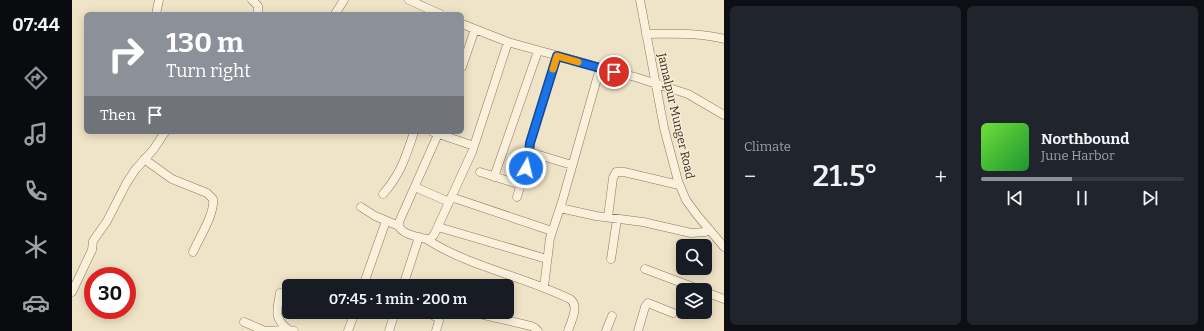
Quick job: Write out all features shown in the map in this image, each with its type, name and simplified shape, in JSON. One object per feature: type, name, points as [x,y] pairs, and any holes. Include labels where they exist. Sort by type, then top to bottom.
[{"type":"street","points":[[156,12],[158,0]]},
{"type":"street","points":[[252,0],[258,6],[258,12]]},
{"type":"street","points":[[336,12],[344,0]]},
{"type":"street","points":[[409,0],[436,12]]},
{"type":"street","name":"Jamalpur Munger Road","points":[[640,0],[655,84],[667,140],[679,185],[686,200],[724,247]]},
{"type":"street","points":[[464,25],[508,42],[688,94],[724,115]]},
{"type":"street","points":[[464,61],[475,29]]},
{"type":"street","points":[[646,34],[697,34],[724,39]]},
{"type":"street","points":[[423,238],[433,238],[474,146],[508,42]]},
{"type":"street","points":[[494,177],[538,51]]},
{"type":"street","points":[[517,197],[528,161],[530,143],[557,56]]},
{"type":"street","points":[[544,287],[552,231],[600,68]]},
{"type":"street","points":[[72,292],[92,250],[93,241],[107,221],[126,184],[135,170],[153,150],[164,134]]},
{"type":"street","points":[[383,194],[398,175],[413,134]]},
{"type":"street","points":[[399,226],[436,134]]},
{"type":"street","points":[[442,134],[474,146]]},
{"type":"street","points":[[529,152],[572,165]]},
{"type":"street","points":[[144,159],[172,179],[207,193],[213,199],[212,209],[193,252]]},
{"type":"street","points":[[480,172],[521,185]]},
{"type":"street","points":[[608,217],[613,178],[616,172],[624,172],[679,185]]},
{"type":"street","points":[[415,187],[552,231]]},
{"type":"street","points":[[361,208],[399,226],[400,230],[423,238],[469,262],[512,275],[544,287],[573,301],[575,309],[568,331]]},
{"type":"street","points":[[560,208],[691,233],[710,230]]},
{"type":"street","points":[[611,259],[617,219]]},
{"type":"street","points":[[365,279],[386,221]]},
{"type":"street","points":[[438,227],[547,259]]},
{"type":"street","points":[[406,279],[423,238]]},
{"type":"street","points":[[645,269],[682,283]]},
{"type":"street","points":[[280,293],[277,316],[281,324],[292,330]]},
{"type":"street","points":[[712,295],[724,299]]},
{"type":"street","points":[[638,331],[645,307],[648,303],[673,313]]},
{"type":"street","points":[[606,331],[612,316]]},
{"type":"street","points":[[349,331],[353,319]]},
{"type":"street","points":[[388,331],[392,319]]},
{"type":"street","points":[[436,331],[438,319]]},
{"type":"street","points":[[501,319],[531,326],[538,331]]},
{"type":"street","points":[[244,322],[266,330],[292,330]]},
{"type":"slow traffic","points":[[553,69],[557,56],[578,62]]},
{"type":"route","points":[[526,168],[530,143],[557,56],[614,72]]}]
